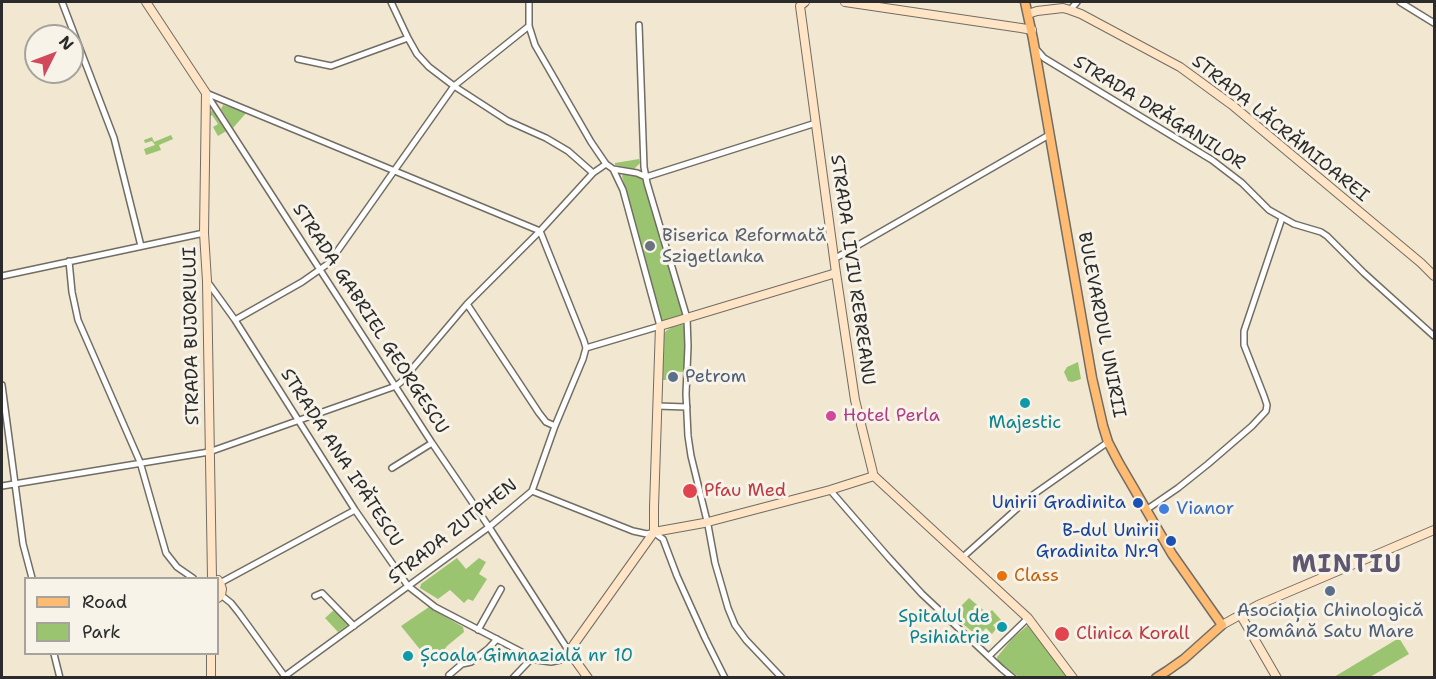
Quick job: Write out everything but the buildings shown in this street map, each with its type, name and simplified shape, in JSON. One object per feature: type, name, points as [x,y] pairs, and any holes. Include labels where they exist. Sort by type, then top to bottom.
[{"type":"main road","name":"STRADA GABRIEL GEORGESCU","points":[[146,2],[206,93]]},
{"type":"main road","points":[[845,2],[1032,30]]},
{"type":"main road","name":"BULEVARDUL UNIRII","points":[[1025,2],[1032,30],[1093,385],[1108,442],[1172,554],[1222,625]]},
{"type":"main road","name":"STRADA LIVIU REBREANU","points":[[802,3],[834,259],[855,400],[874,476]]},
{"type":"main road","name":"STRADA LĂCRĂMIOAREI","points":[[1028,14],[1063,8],[1070,10],[1082,14],[1170,61],[1232,105],[1434,276]]},
{"type":"main road","name":"STRADA BUJORULUI","points":[[206,93],[204,233],[214,577]]},
{"type":"main road","points":[[588,678],[570,653],[574,644],[654,532],[660,326],[836,273]]},
{"type":"main road","points":[[654,532],[707,522],[830,490],[874,476],[1028,618],[1073,678]]},
{"type":"main road","points":[[1155,678],[1184,659],[1222,625],[1240,614],[1434,530]]},
{"type":"main road","points":[[1240,614],[1276,678]]},
{"type":"main road","points":[[211,655],[211,678]]},
{"type":"street","points":[[62,2],[114,138],[141,246]]},
{"type":"street","points":[[391,2],[417,54],[429,67],[508,121],[568,151],[593,173]]},
{"type":"street","points":[[529,2],[529,26],[535,45],[580,124],[606,164],[613,169],[646,177],[816,123]]},
{"type":"street","points":[[1070,10],[1077,2]]},
{"type":"street","points":[[1400,2],[1434,24]]},
{"type":"street","points":[[639,25],[644,167],[687,318],[689,448],[722,589],[735,625],[782,678]]},
{"type":"street","points":[[235,320],[321,270],[329,263],[454,86],[529,26]]},
{"type":"street","points":[[298,59],[331,66],[408,38]]},
{"type":"street","name":"STRADA DRĂGANILOR","points":[[1035,48],[1044,58],[1220,165],[1269,210],[1282,218],[1327,236],[1434,336]]},
{"type":"street","points":[[206,93],[540,231],[586,348],[660,326],[623,190],[613,169]]},
{"type":"street","name":"STRADA GABRIEL GEORGESCU","points":[[206,93],[570,653]]},
{"type":"street","points":[[834,259],[1049,135]]},
{"type":"street","points":[[2,486],[209,452],[396,386],[467,303],[540,231],[593,173],[606,164]]},
{"type":"street","points":[[1146,510],[1200,470],[1252,426],[1266,411],[1267,405],[1244,345],[1244,332],[1282,218]]},
{"type":"street","points":[[2,276],[204,233]]},
{"type":"street","points":[[69,261],[74,310],[140,462],[166,553],[173,563],[190,577]]},
{"type":"street","name":"STRADA ANA IPĂTESCU","points":[[207,281],[235,320],[355,510],[408,586],[435,607],[541,662],[560,660],[570,653]]},
{"type":"street","points":[[467,303],[539,413],[546,422],[555,426]]},
{"type":"street","name":"STRADA ZUTPHEN","points":[[285,677],[489,527],[532,491],[586,348]]},
{"type":"street","points":[[2,385],[23,544],[31,577]]},
{"type":"street","points":[[657,406],[687,407]]},
{"type":"street","points":[[963,557],[1030,497],[1108,442]]},
{"type":"street","points":[[392,468],[432,443]]},
{"type":"street","points":[[830,490],[922,594],[1013,678]]},
{"type":"street","points":[[532,491],[639,534],[654,532],[663,539],[676,576],[725,678]]},
{"type":"street","points":[[219,578],[355,510]]},
{"type":"street","points":[[478,630],[501,589]]},
{"type":"street","points":[[315,596],[322,594],[354,626]]},
{"type":"street","points":[[219,597],[231,603],[285,677]]},
{"type":"street","points":[[988,656],[1028,618]]},
{"type":"street","points":[[449,675],[462,664],[471,662],[497,639]]},
{"type":"street","points":[[54,655],[60,678]]},
{"type":"street","points":[[513,678],[532,658]]},
{"type":"green space","points":[[223,105],[247,112],[233,128],[221,109]]},
{"type":"green space","points":[[213,108],[228,130],[218,136],[213,127],[218,124],[212,115],[208,117]]},
{"type":"green space","points":[[171,135],[173,139],[159,145],[161,150],[146,155],[144,149],[155,145],[152,141],[145,143],[144,140],[152,137],[154,142]]},
{"type":"green space","points":[[639,159],[640,163],[634,169],[615,165],[615,163]]},
{"type":"green space","points":[[624,173],[642,178],[683,315],[662,322],[623,180]]},
{"type":"green space","points":[[685,324],[684,372],[669,371],[667,380],[662,380],[660,339],[672,327]]},
{"type":"green space","points":[[1078,362],[1081,379],[1068,381],[1064,372],[1067,367]]},
{"type":"green space","points":[[457,558],[466,569],[479,558],[486,562],[479,574],[487,579],[473,601],[468,599],[464,603],[450,590],[438,599],[420,588],[421,584]]},
{"type":"green space","points":[[969,598],[988,614],[992,610],[1002,621],[993,625],[996,629],[992,634],[986,628],[979,635],[991,647],[952,615]]},
{"type":"green space","points":[[429,607],[463,627],[464,632],[447,646],[436,661],[431,663],[401,626]]},
{"type":"green space","points":[[335,609],[349,624],[338,632],[325,618]]},
{"type":"green space","points":[[1028,625],[1067,677],[1019,677],[998,663],[997,657]]},
{"type":"green space","points":[[1399,638],[1409,654],[1370,677],[1334,677]]},
{"type":"place","name":"Biserica Reformată Szigetlanka","points":[[650,246]]},
{"type":"place","name":"Petrom","points":[[673,377]]},
{"type":"place","name":"Majestic","points":[[1025,403]]},
{"type":"place","name":"Hotel Perla","points":[[831,416]]},
{"type":"place","name":"Pfau Med","points":[[690,491]]},
{"type":"place","name":"Unirii Gradinita","points":[[1138,503]]},
{"type":"place","name":"Vianor","points":[[1164,509]]},
{"type":"place","name":"B-dul Unirii Gradinita Nr.9","points":[[1171,541]]},
{"type":"place","name":"Class","points":[[1002,576]]},
{"type":"place","name":"Asociația Chinologică Română Satu Mare","points":[[1330,591]]},
{"type":"place","name":"Spitalul de Psihiatrie","points":[[1002,627]]},
{"type":"place","name":"Clinica Korall","points":[[1062,634]]},
{"type":"place","name":"Școala Gimnazială nr 10","points":[[408,656]]},
{"type":"district","name":"MINTIU","points":[[1347,566]]}]
